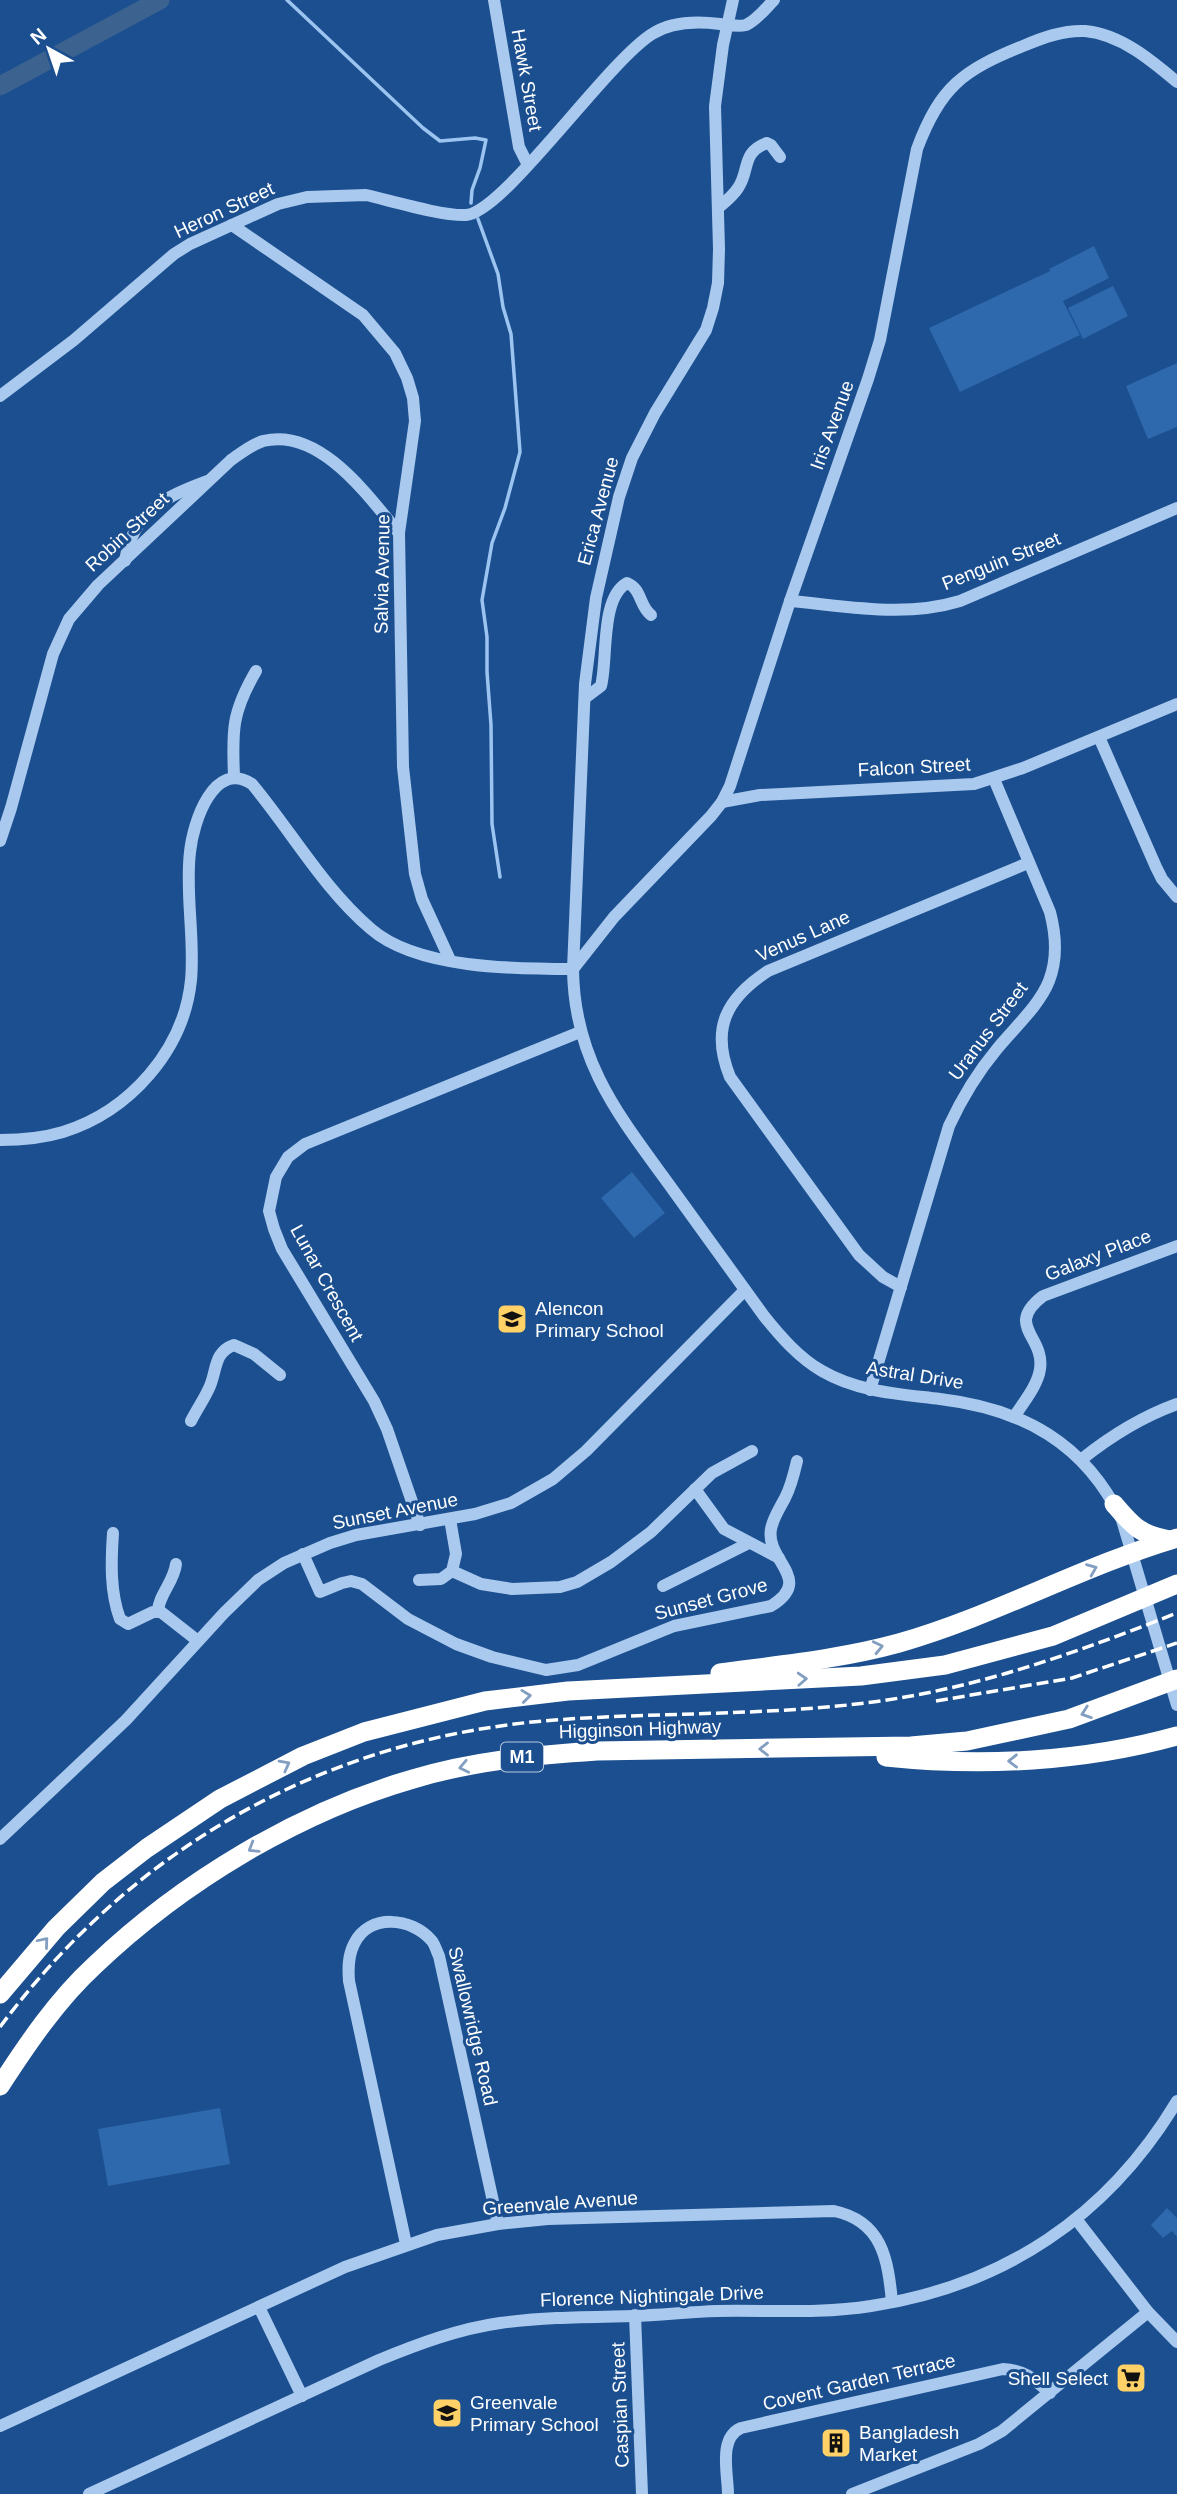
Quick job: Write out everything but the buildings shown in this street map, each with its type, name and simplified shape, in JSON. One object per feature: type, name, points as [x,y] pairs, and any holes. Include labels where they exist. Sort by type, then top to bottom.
[{"type":"highway","points":[[1114,1504],[1140,1531],[1151,1537],[1173,1539]]},
{"type":"highway","points":[[568,1691],[791,1663],[897,1643],[967,1619],[1173,1539]]},
{"type":"highway","name":"Higginson Highway","points":[[0,1994],[56,1928],[103,1882],[147,1849],[232,1793],[303,1756],[364,1732],[485,1701],[568,1691],[900,1673],[992,1654],[1053,1636],[1169,1587]]},
{"type":"highway","name":"Higginson Highway","points":[[0,2086],[39,2029],[69,1993],[95,1965],[146,1922],[197,1883],[257,1845],[305,1820],[361,1796],[414,1778],[510,1758],[597,1751],[911,1746],[967,1741],[1069,1719],[1177,1679]]},
{"type":"highway","points":[[803,1748],[905,1759],[1028,1760],[1090,1754],[1177,1736]]},
{"type":"highway","points":[[1156,1742],[1177,1750]]},
{"type":"street","name":"Hawk Street","points":[[494,0],[519,147],[528,165]]},
{"type":"street","name":"Erica Avenue","points":[[573,969],[588,645],[596,598],[625,475],[643,435],[706,330],[713,308],[718,283],[715,106],[733,0]]},
{"type":"street","points":[[728,25],[743,26],[749,23],[774,0]]},
{"type":"street","name":"Heron Street","points":[[0,396],[74,340],[174,254],[278,204],[307,197],[366,195],[452,214],[469,215],[493,202],[600,83],[652,34],[667,26],[683,24],[728,25]]},
{"type":"street","name":"Iris Avenue","points":[[573,969],[614,917],[722,802],[730,786],[790,601],[869,379],[880,340],[917,149],[925,127],[947,92],[957,80],[995,57],[1043,37],[1084,31],[1102,35],[1139,52],[1177,82]]},
{"type":"street","points":[[718,208],[737,191],[744,175],[744,167],[755,149],[766,143],[771,145],[780,157]]},
{"type":"street","name":"Salvia Avenue","points":[[232,225],[363,314],[395,353],[413,398],[415,421],[399,533],[401,716],[408,823],[415,874],[422,899],[450,960]]},
{"type":"street","name":"Robin Street","points":[[0,841],[59,637],[81,602],[231,460],[264,441],[297,443],[331,458],[399,533]]},
{"type":"street","points":[[125,561],[129,539],[153,508],[168,497],[211,479]]},
{"type":"street","name":"Penguin Street","points":[[790,601],[893,611],[937,608],[1177,508]]},
{"type":"street","points":[[585,698],[601,686],[609,615],[621,587],[627,583],[636,588],[643,606],[651,615]]},
{"type":"street","points":[[234,776],[234,717],[242,695],[256,671]]},
{"type":"street","name":"Falcon Street","points":[[722,802],[760,795],[961,785],[994,779],[1177,704]]},
{"type":"street","points":[[1099,737],[1156,867],[1177,897]]},
{"type":"street","points":[[0,1140],[24,1140],[64,1131],[91,1119],[125,1099],[147,1079],[167,1050],[181,1019],[191,981],[190,852],[194,830],[204,803],[217,784],[234,776],[244,778],[252,784],[328,884],[372,930],[404,948],[474,965],[573,969]]},
{"type":"street","name":"Uranus Street","points":[[870,1390],[937,1159],[960,1101],[978,1073],[1049,982],[1055,960],[1056,936],[1050,912],[994,779]]},
{"type":"street","name":"Venus Lane","points":[[901,1287],[883,1278],[859,1255],[730,1077],[723,1051],[725,1017],[733,1000],[747,985],[768,971],[1028,863]]},
{"type":"street","name":"Astral Drive","points":[[573,969],[574,1000],[580,1031],[598,1077],[616,1111],[775,1331],[807,1361],[837,1379],[870,1390],[965,1402],[1014,1417],[1067,1445],[1082,1459],[1114,1504],[1133,1553],[1177,1705]]},
{"type":"street","name":"Lunar Crescent","points":[[420,1525],[387,1429],[374,1401],[282,1249],[269,1211],[276,1177],[288,1157],[305,1144],[580,1031]]},
{"type":"street","name":"Galaxy Place","points":[[1014,1417],[1037,1379],[1040,1369],[1040,1359],[1026,1320],[1029,1308],[1043,1296],[1177,1247]]},
{"type":"street","name":"Sunset Avenue","points":[[0,1839],[126,1720],[257,1580],[303,1554],[356,1535],[450,1519],[511,1503],[553,1479],[586,1451],[746,1290]]},
{"type":"street","points":[[191,1421],[210,1386],[217,1359],[225,1348],[234,1345],[254,1354],[280,1375]]},
{"type":"street","points":[[1082,1459],[1119,1430],[1177,1404]]},
{"type":"street","points":[[452,1571],[481,1584],[512,1590],[560,1587],[577,1582],[611,1562],[650,1532],[712,1473],[752,1451]]},
{"type":"street","name":"Sunset Grove","points":[[303,1554],[320,1592],[351,1581],[362,1584],[408,1619],[456,1644],[492,1657],[546,1670],[578,1665],[674,1626],[771,1606],[782,1599],[789,1589],[790,1578],[771,1539],[771,1528],[786,1496],[797,1461]]},
{"type":"street","points":[[695,1489],[717,1523],[738,1538],[780,1558]]},
{"type":"street","points":[[419,1580],[440,1579],[452,1571],[456,1554],[450,1519]]},
{"type":"street","points":[[113,1533],[114,1594],[120,1619],[128,1624],[158,1611]]},
{"type":"street","points":[[663,1586],[749,1543]]},
{"type":"street","points":[[158,1611],[158,1603],[175,1573],[176,1564]]},
{"type":"street","points":[[158,1611],[198,1641]]},
{"type":"street","name":"Swallowridge Road","points":[[406,2244],[349,1981],[348,1964],[355,1942],[370,1927],[383,1921],[412,1927],[433,1942],[439,1956],[498,2224]]},
{"type":"street","name":"Florence Nightingale Drive","points":[[89,2494],[415,2345],[466,2330],[527,2320],[868,2307],[929,2294],[975,2279],[1029,2252],[1076,2219],[1142,2154],[1177,2101]]},
{"type":"street","name":"Greenvale Avenue","points":[[0,2426],[345,2267],[437,2235],[498,2224],[560,2219],[834,2211],[857,2218],[874,2233],[885,2258],[892,2302]]},
{"type":"street","points":[[1076,2219],[1149,2312],[1177,2342]]},
{"type":"street","points":[[259,2307],[302,2396]]},
{"type":"street","points":[[852,2494],[979,2444],[1002,2431],[1149,2312]]},
{"type":"street","name":"Caspian Street","points":[[635,2315],[642,2494]]},
{"type":"street","name":"Covent Garden Terrace","points":[[728,2494],[727,2443],[734,2431],[741,2428],[1003,2369],[1029,2374],[1050,2393]]},
{"type":"shaded area","points":[[1094,246],[1109,278],[1063,301],[1080,335],[960,392],[929,328],[1050,271],[1049,269]]},
{"type":"shaded area","points":[[1113,286],[1128,316],[1083,339],[1068,308]]},
{"type":"shaded area","points":[[1177,363],[1177,427],[1148,439],[1126,386]]},
{"type":"shaded area","points":[[632,1172],[665,1213],[634,1238],[601,1198]]},
{"type":"shaded area","points":[[220,2108],[230,2164],[108,2186],[98,2129]]},
{"type":"shaded area","points":[[1167,2208],[1177,2218],[1177,2237],[1172,2231],[1163,2238],[1151,2225]]},
{"type":"waterway","points":[[0,86],[160,0]]},
{"type":"waterway","points":[[287,0],[440,141],[475,138],[486,140],[471,203]]},
{"type":"waterway","points":[[478,219],[498,274],[503,307],[511,334],[520,452],[505,508],[492,543],[482,600],[487,637],[491,725],[492,824],[500,877]]},
{"type":"railway","points":[[0,2027],[53,1962],[112,1905],[175,1854],[243,1812],[315,1777],[392,1750],[472,1731],[555,1720],[794,1710],[912,1696],[1028,1667],[1177,1613]]},
{"type":"railway","points":[[936,1701],[1072,1678],[1177,1643]]},
{"type":"place","name":"Alencon Primary School","points":[[512,1319]]},
{"type":"place","name":"Shell Select","points":[[1131,2378]]},
{"type":"place","name":"Greenvale Primary School","points":[[447,2413]]},
{"type":"place","name":"Bangladesh Market","points":[[836,2443]]}]
